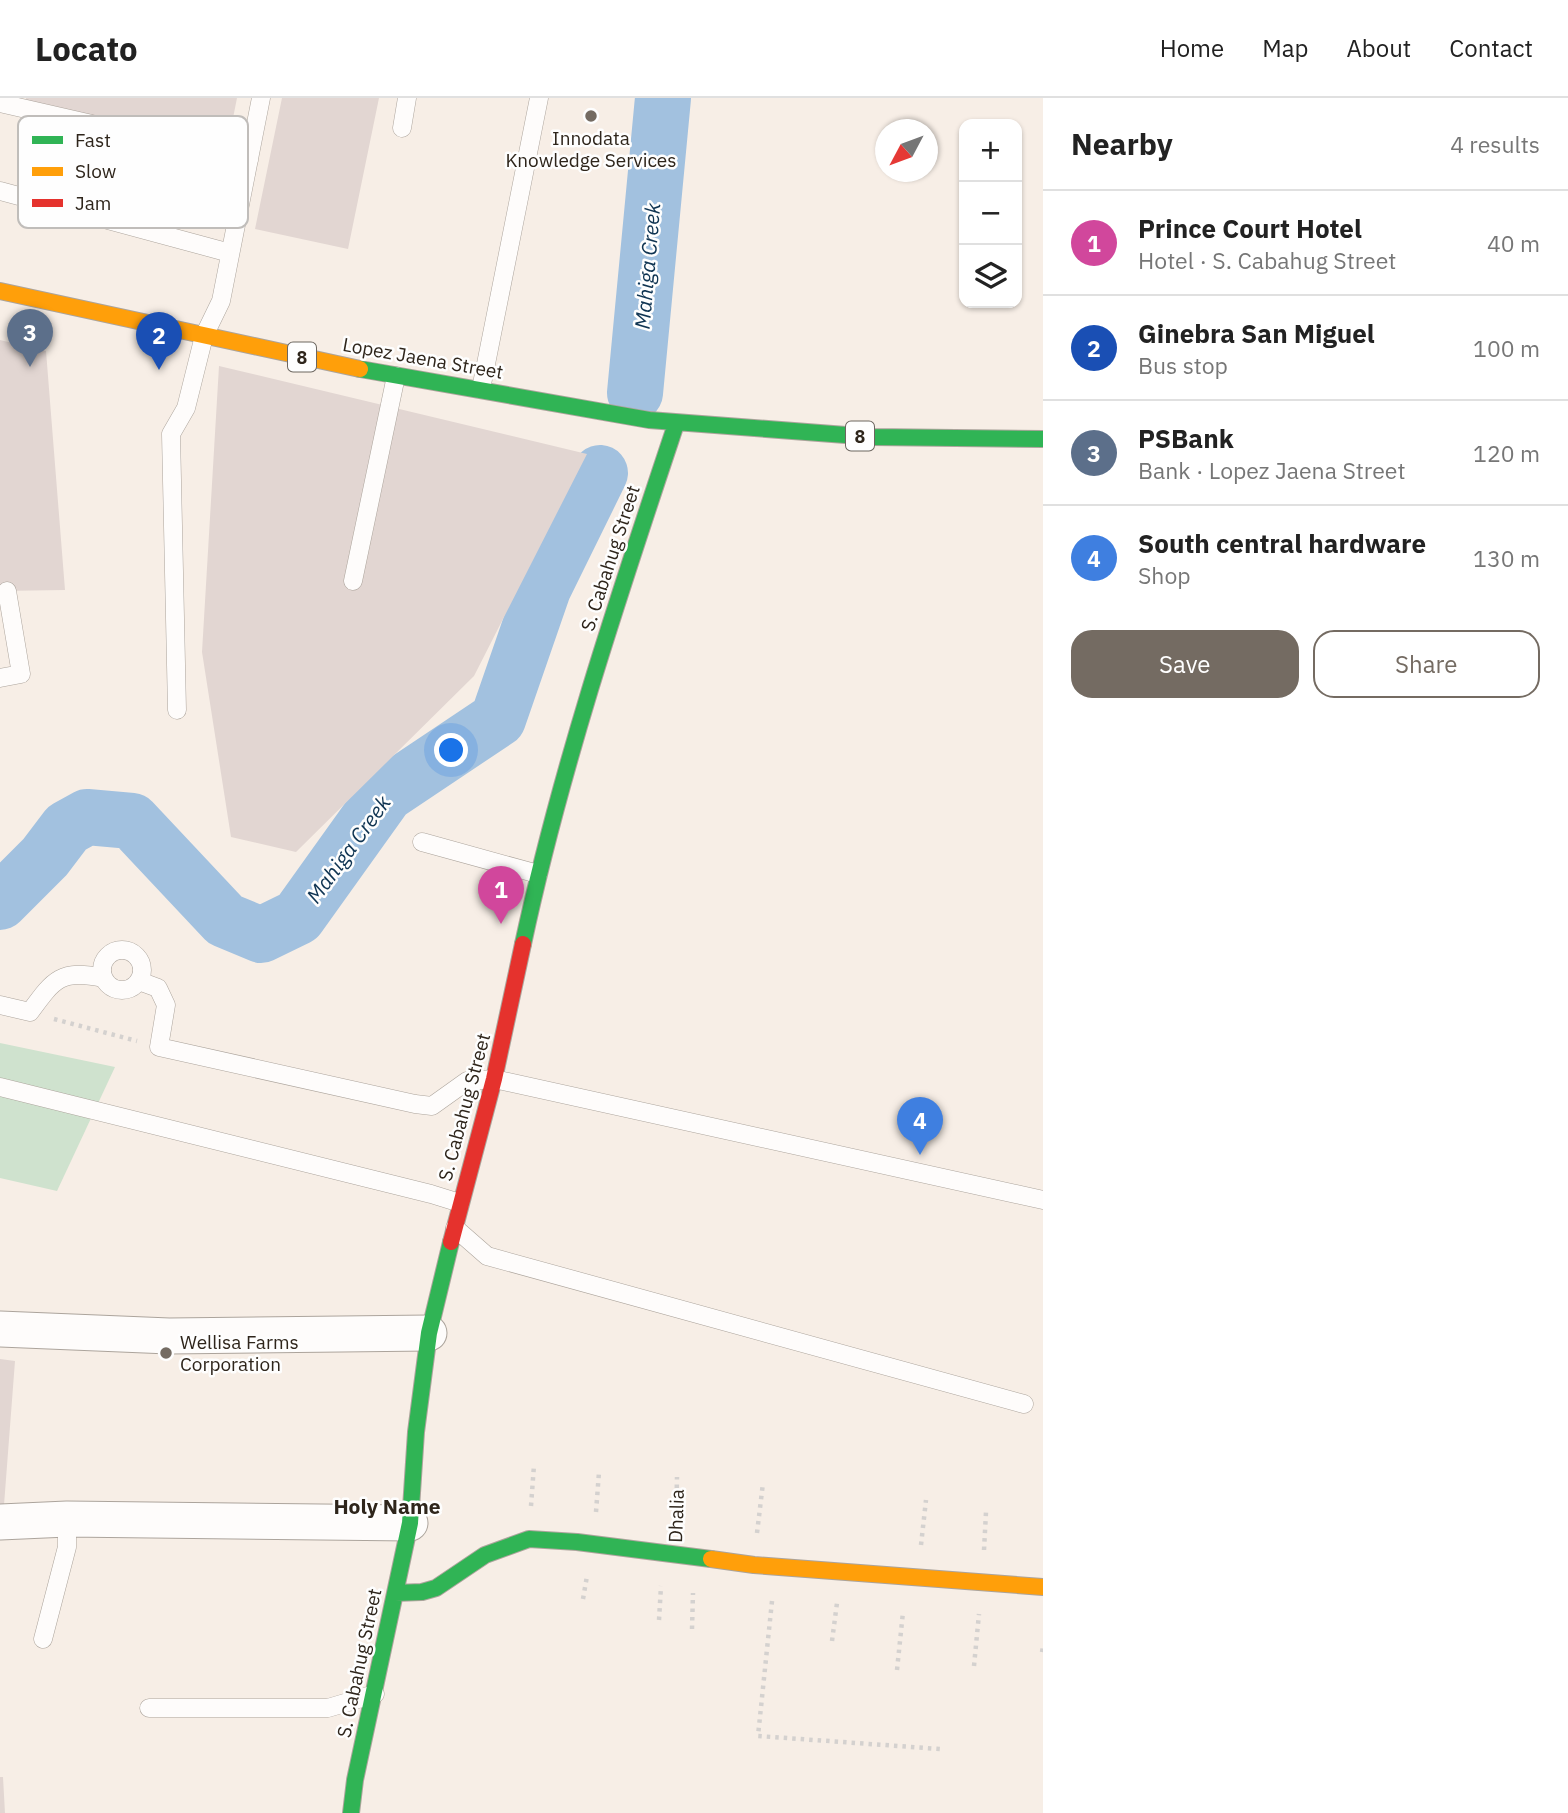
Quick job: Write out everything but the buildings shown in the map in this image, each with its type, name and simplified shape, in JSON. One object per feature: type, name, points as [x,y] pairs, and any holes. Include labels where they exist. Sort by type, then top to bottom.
[{"type":"street","name":"Lopez Jaena Street","points":[[0,290],[204,337],[396,376],[677,424]]},
{"type":"street","name":"8","points":[[677,424],[872,437],[1043,439]]},
{"type":"street","name":"S. Cabahug Street","points":[[351,1813],[355,1780],[410,1523],[416,1432],[429,1333],[457,1215],[494,1079],[538,874],[611,619],[677,424]]},
{"type":"street","points":[[0,1329],[169,1336],[429,1333]]},
{"type":"street","points":[[0,1522],[67,1519],[410,1523]]},
{"type":"street","points":[[395,1593],[422,1592],[436,1588],[485,1555],[529,1539],[578,1542],[754,1565],[1043,1587]]},
{"type":"lane","points":[[248,169],[261,98]]},
{"type":"lane","points":[[402,128],[407,98]]},
{"type":"lane","points":[[481,389],[539,98]]},
{"type":"lane","points":[[0,103],[57,116]]},
{"type":"lane","points":[[0,191],[18,196]]},
{"type":"lane","points":[[137,228],[230,253]]},
{"type":"lane","points":[[177,710],[171,434],[186,408],[204,337],[221,300],[235,228]]},
{"type":"lane","points":[[353,581],[396,376]]},
{"type":"lane","points":[[0,678],[21,674],[8,591]]},
{"type":"lane","points":[[422,842],[538,874]]},
{"type":"lane","points":[[113,951],[133,953],[140,961],[142,971],[139,981],[131,988],[121,990],[110,986],[103,978],[105,958],[113,951]]},
{"type":"lane","points":[[0,1005],[30,1012],[47,989],[66,975],[79,973],[103,978]]},
{"type":"lane","points":[[139,981],[158,988],[166,1005],[159,1047],[432,1106],[467,1081],[494,1079],[1043,1200]]},
{"type":"lane","points":[[0,1087],[431,1194],[457,1215],[487,1256],[1024,1404]]},
{"type":"lane","points":[[43,1639],[67,1547],[67,1519]]},
{"type":"lane","points":[[149,1708],[328,1708],[374,1694]]},
{"type":"path","points":[[30,1012],[159,1047]]},
{"type":"path","name":"Dhalia","points":[[674,1554],[677,1477]]},
{"type":"path","points":[[754,1565],[763,1483]]},
{"type":"path","points":[[775,1566],[758,1736],[940,1749]]},
{"type":"path","points":[[1042,1652],[1043,1646]]},
{"type":"green space","points":[[0,1043],[115,1067],[57,1191],[0,1178]]},
{"type":"waterway","name":"Mahiga Creek","points":[[635,393],[663,98]]},
{"type":"waterway","name":"Mahiga Creek","points":[[0,902],[45,857],[67,828],[87,817],[132,821],[225,920],[261,935],[298,917],[386,794],[498,719],[543,589],[600,473]]},
{"type":"traffic: fast","points":[[360,369],[649,420],[872,437],[1043,439]]},
{"type":"traffic: fast","points":[[523,944],[573,747],[676,424]]},
{"type":"traffic: fast","points":[[351,1813],[355,1780],[410,1523],[416,1432],[429,1333],[451,1242]]},
{"type":"traffic: fast","points":[[395,1593],[422,1592],[436,1588],[485,1555],[529,1539],[577,1542],[711,1559]]},
{"type":"traffic: slow","points":[[0,291],[360,369]]},
{"type":"traffic: slow","points":[[711,1559],[754,1565],[1043,1587]]},
{"type":"traffic: jam","points":[[451,1242],[494,1079],[523,944]]},
{"type":"place","name":"Innodata Knowledge Services","points":[[591,116]]},
{"type":"place","name":"PSBank","points":[[30,367]]},
{"type":"place","name":"Ginebra San Miguel","points":[[159,370]]},
{"type":"place","name":"Prince Court Hotel","points":[[501,924]]},
{"type":"place","name":"South central hardware","points":[[920,1155]]},
{"type":"place","name":"Wellisa Farms Corporation","points":[[166,1353]]},
{"type":"district","name":"Holy Name","points":[[387,1506]]}]
